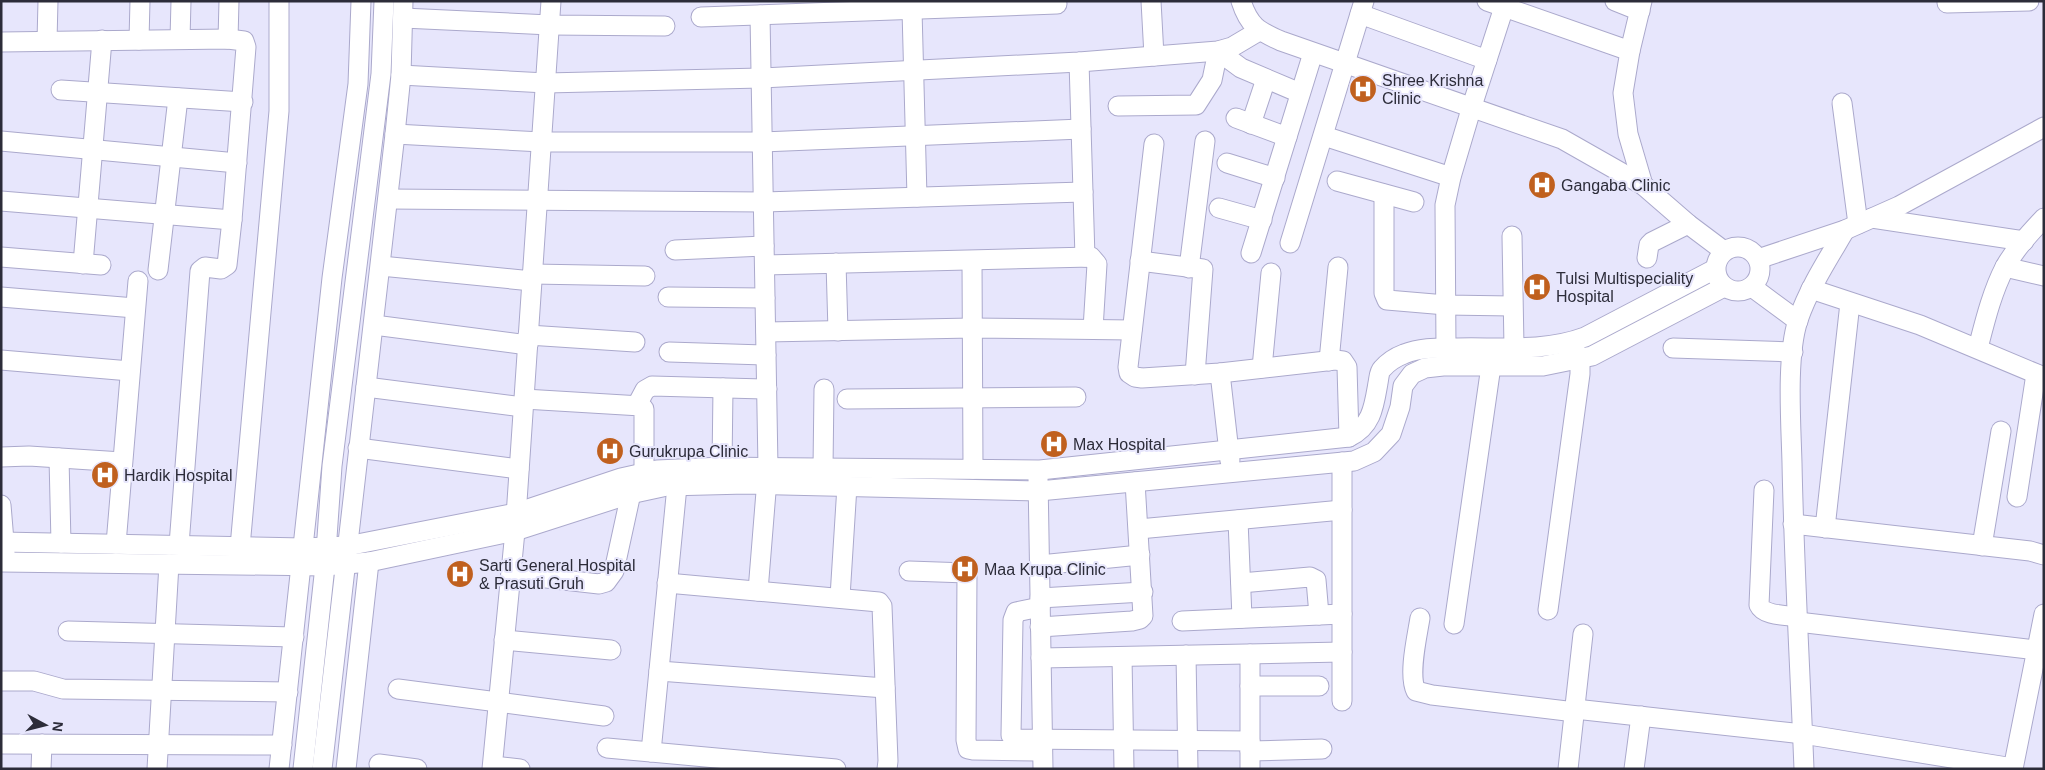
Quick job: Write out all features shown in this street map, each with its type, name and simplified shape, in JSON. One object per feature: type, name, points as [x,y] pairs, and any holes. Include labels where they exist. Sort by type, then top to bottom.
[{"type":"street","points":[[47,41],[48,1]]},
{"type":"street","points":[[139,40],[140,1]]},
{"type":"street","points":[[180,39],[181,1]]},
{"type":"street","points":[[228,39],[229,1]]},
{"type":"street","points":[[240,547],[279,111],[279,1]]},
{"type":"street","points":[[279,769],[332,278],[358,84],[362,1]]},
{"type":"street","points":[[303,769],[325,566],[332,466],[380,84],[384,1]]},
{"type":"street","points":[[520,769],[492,767],[515,532],[551,1]]},
{"type":"street","points":[[1151,1],[1154,56]]},
{"type":"street","points":[[1241,1],[1246,16],[1259,31],[1312,53],[1472,106],[1562,139],[1643,184],[1688,224],[1724,252]]},
{"type":"street","points":[[1615,1],[1641,6],[1630,51],[1623,93],[1628,134],[1643,184]]},
{"type":"street","points":[[1947,3],[2029,1]]},
{"type":"street","points":[[1446,348],[1445,205],[1451,177],[1487,60],[1499,3],[1630,51]]},
{"type":"street","points":[[700,17],[1058,4]]},
{"type":"street","points":[[1290,243],[1362,8],[1487,60]]},
{"type":"street","points":[[322,769],[358,448],[381,266],[401,75],[403,10],[550,25],[665,26]]},
{"type":"street","points":[[912,10],[917,198]]},
{"type":"street","points":[[758,590],[767,476],[760,15]]},
{"type":"street","points":[[401,75],[546,83],[761,78],[914,71],[1079,62],[1218,51],[1232,47],[1259,31]]},
{"type":"street","points":[[1,42],[180,39],[244,41],[246,47],[242,102],[227,265],[221,269],[205,268],[200,271],[179,545]]},
{"type":"street","points":[[1,257],[92,264],[88,209],[102,40]]},
{"type":"street","points":[[1218,51],[1241,68],[1300,93]]},
{"type":"street","points":[[1118,106],[1196,105],[1212,80],[1218,51]]},
{"type":"street","points":[[1251,253],[1312,53]]},
{"type":"street","points":[[1079,62],[1085,257]]},
{"type":"street","points":[[1266,78],[1244,121],[1287,136]]},
{"type":"street","points":[[61,90],[242,102]]},
{"type":"street","points":[[158,270],[178,98]]},
{"type":"street","points":[[1804,769],[1794,524],[1791,387],[1793,352],[1798,321],[1810,289],[1859,224],[1842,103]]},
{"type":"street","points":[[2013,144],[2044,117]]},
{"type":"street","points":[[1758,259],[1859,224],[1900,206],[2044,127]]},
{"type":"street","points":[[395,134],[542,142],[762,142],[1081,129]]},
{"type":"street","points":[[1324,136],[1451,177]]},
{"type":"street","points":[[1,141],[237,163]]},
{"type":"street","points":[[1189,268],[1205,141]]},
{"type":"street","points":[[1154,144],[1132,330],[1129,373],[1134,377],[1195,375],[1329,361],[1343,362],[1347,368],[1349,437]]},
{"type":"street","points":[[1227,163],[1275,178]]},
{"type":"street","points":[[1338,181],[1414,202]]},
{"type":"street","points":[[388,199],[764,202],[1083,192]]},
{"type":"street","points":[[1384,194],[1384,293],[1387,300],[1446,305],[1512,306]]},
{"type":"street","points":[[1,201],[232,220]]},
{"type":"street","points":[[1219,208],[1262,220]]},
{"type":"street","points":[[1978,348],[1986,317],[2005,267],[2044,218]]},
{"type":"street","points":[[1647,258],[1649,245],[1652,242],[1688,224]]},
{"type":"street","points":[[1859,224],[2024,241]]},
{"type":"street","points":[[1512,236],[1514,346]]},
{"type":"street","points":[[1733,247],[1743,247],[1752,251],[1758,259],[1760,269],[1758,279],[1752,287],[1743,291],[1733,291],[1724,287],[1718,279],[1715,269],[1718,259],[1724,252],[1733,247]]},
{"type":"street","points":[[676,250],[765,255],[836,263],[1092,258],[1097,264],[1093,329]]},
{"type":"street","points":[[972,260],[973,469]]},
{"type":"street","points":[[1140,261],[1203,269],[1195,375]]},
{"type":"street","points":[[836,263],[838,331]]},
{"type":"street","points":[[381,266],[532,278],[645,276]]},
{"type":"street","points":[[1329,361],[1338,267]]},
{"type":"street","points":[[2005,267],[2044,276]]},
{"type":"street","points":[[1,505],[4,562],[169,564],[303,557],[326,547],[347,546],[516,513],[640,474],[686,467],[722,467],[767,476],[847,486],[1039,491],[1354,461],[1374,452],[1391,434],[1400,407],[1404,386],[1412,374],[1425,368],[1543,366],[1575,351],[1586,337],[1715,269]]},
{"type":"street","points":[[1262,368],[1271,273]]},
{"type":"street","points":[[116,544],[138,281]]},
{"type":"street","points":[[3,542],[240,547],[303,557],[325,566],[345,565],[369,562],[515,532],[630,494],[677,486],[823,468],[1038,470],[1349,437],[1361,431],[1368,420],[1374,406],[1381,370],[1390,361],[1416,350],[1547,346],[1592,356],[1724,287]]},
{"type":"street","points":[[1752,287],[1798,321]]},
{"type":"street","points":[[1810,289],[1920,325],[1978,348],[2040,376],[2017,497]]},
{"type":"street","points":[[1,297],[135,308]]},
{"type":"street","points":[[668,297],[765,298]]},
{"type":"street","points":[[1825,528],[1850,303]]},
{"type":"street","points":[[374,325],[528,340],[634,342]]},
{"type":"street","points":[[766,332],[972,328],[1132,330]]},
{"type":"street","points":[[1454,624],[1491,366],[1490,347]]},
{"type":"street","points":[[1673,348],[1793,352]]},
{"type":"street","points":[[1548,610],[1580,374],[1580,361],[1575,351]]},
{"type":"street","points":[[669,352],[766,355]]},
{"type":"street","points":[[1,360],[130,371]]},
{"type":"street","points":[[1220,373],[1232,472]]},
{"type":"street","points":[[636,405],[648,386],[767,389]]},
{"type":"street","points":[[366,387],[524,403],[642,406],[644,409],[640,474],[630,494],[614,571],[606,582],[600,584],[511,574]]},
{"type":"street","points":[[722,467],[723,388]]},
{"type":"street","points":[[823,468],[824,389]]},
{"type":"street","points":[[847,399],[1076,397]]},
{"type":"street","points":[[1982,546],[2000,431]]},
{"type":"street","points":[[358,448],[519,469]]},
{"type":"street","points":[[1,457],[122,462]]},
{"type":"street","points":[[59,458],[61,543]]},
{"type":"street","points":[[1342,462],[1342,701]]},
{"type":"street","points":[[1038,470],[1042,753]]},
{"type":"street","points":[[1040,627],[1140,619],[1143,616],[1135,482]]},
{"type":"street","points":[[651,752],[677,486]]},
{"type":"street","points":[[840,597],[847,486]]},
{"type":"street","points":[[1764,490],[1759,605],[1766,612],[1798,619],[2036,650]]},
{"type":"street","points":[[1139,530],[1342,510]]},
{"type":"street","points":[[1238,520],[1242,618]]},
{"type":"street","points":[[1794,524],[2030,551],[2044,556]]},
{"type":"street","points":[[1040,565],[1140,555]]},
{"type":"street","points":[[346,769],[369,562]]},
{"type":"street","points":[[156,769],[169,564]]},
{"type":"street","points":[[909,572],[967,573],[968,749],[1042,753],[1123,740],[1187,740],[1250,753],[1322,749]]},
{"type":"street","points":[[1240,583],[1310,577],[1316,580],[1319,615]]},
{"type":"street","points":[[667,583],[875,600],[882,606],[887,769]]},
{"type":"street","points":[[1042,753],[1011,735],[1013,620],[1016,612],[1040,603],[1142,592]]},
{"type":"street","points":[[1182,621],[1342,614]]},
{"type":"street","points":[[1420,618],[1413,685],[1416,691],[1422,693],[1424,700],[1429,705],[1437,707],[1641,716],[1803,734],[1962,764],[2013,768],[2044,614]]},
{"type":"street","points":[[68,631],[294,637]]},
{"type":"street","points":[[1568,769],[1583,634]]},
{"type":"street","points":[[504,640],[611,650]]},
{"type":"street","points":[[1041,658],[1342,652]]},
{"type":"street","points":[[1250,654],[1250,753]]},
{"type":"street","points":[[1186,655],[1188,769]]},
{"type":"street","points":[[1122,657],[1124,769]]},
{"type":"street","points":[[659,671],[885,688]]},
{"type":"street","points":[[1,680],[34,681],[63,689],[288,692]]},
{"type":"street","points":[[1250,686],[1319,686]]},
{"type":"street","points":[[398,689],[604,716]]},
{"type":"street","points":[[1634,769],[1641,716]]},
{"type":"street","points":[[1,744],[282,745]]},
{"type":"street","points":[[41,769],[42,744]]},
{"type":"street","points":[[607,748],[836,769]]},
{"type":"street","points":[[379,764],[417,769]]},
{"type":"place","name":"Shree Krishna Clinic","points":[[1363,89]]},
{"type":"place","name":"Gangaba Clinic","points":[[1542,185]]},
{"type":"place","name":"Tulsi Multispeciality Hospital","points":[[1537,287]]},
{"type":"place","name":"Max Hospital","points":[[1054,444]]},
{"type":"place","name":"Gurukrupa Clinic","points":[[610,451]]},
{"type":"place","name":"Hardik Hospital","points":[[105,475]]},
{"type":"place","name":"Maa Krupa Clinic","points":[[965,569]]},
{"type":"place","name":"Sarti General Hospital & Prasuti Gruh","points":[[460,574]]}]
